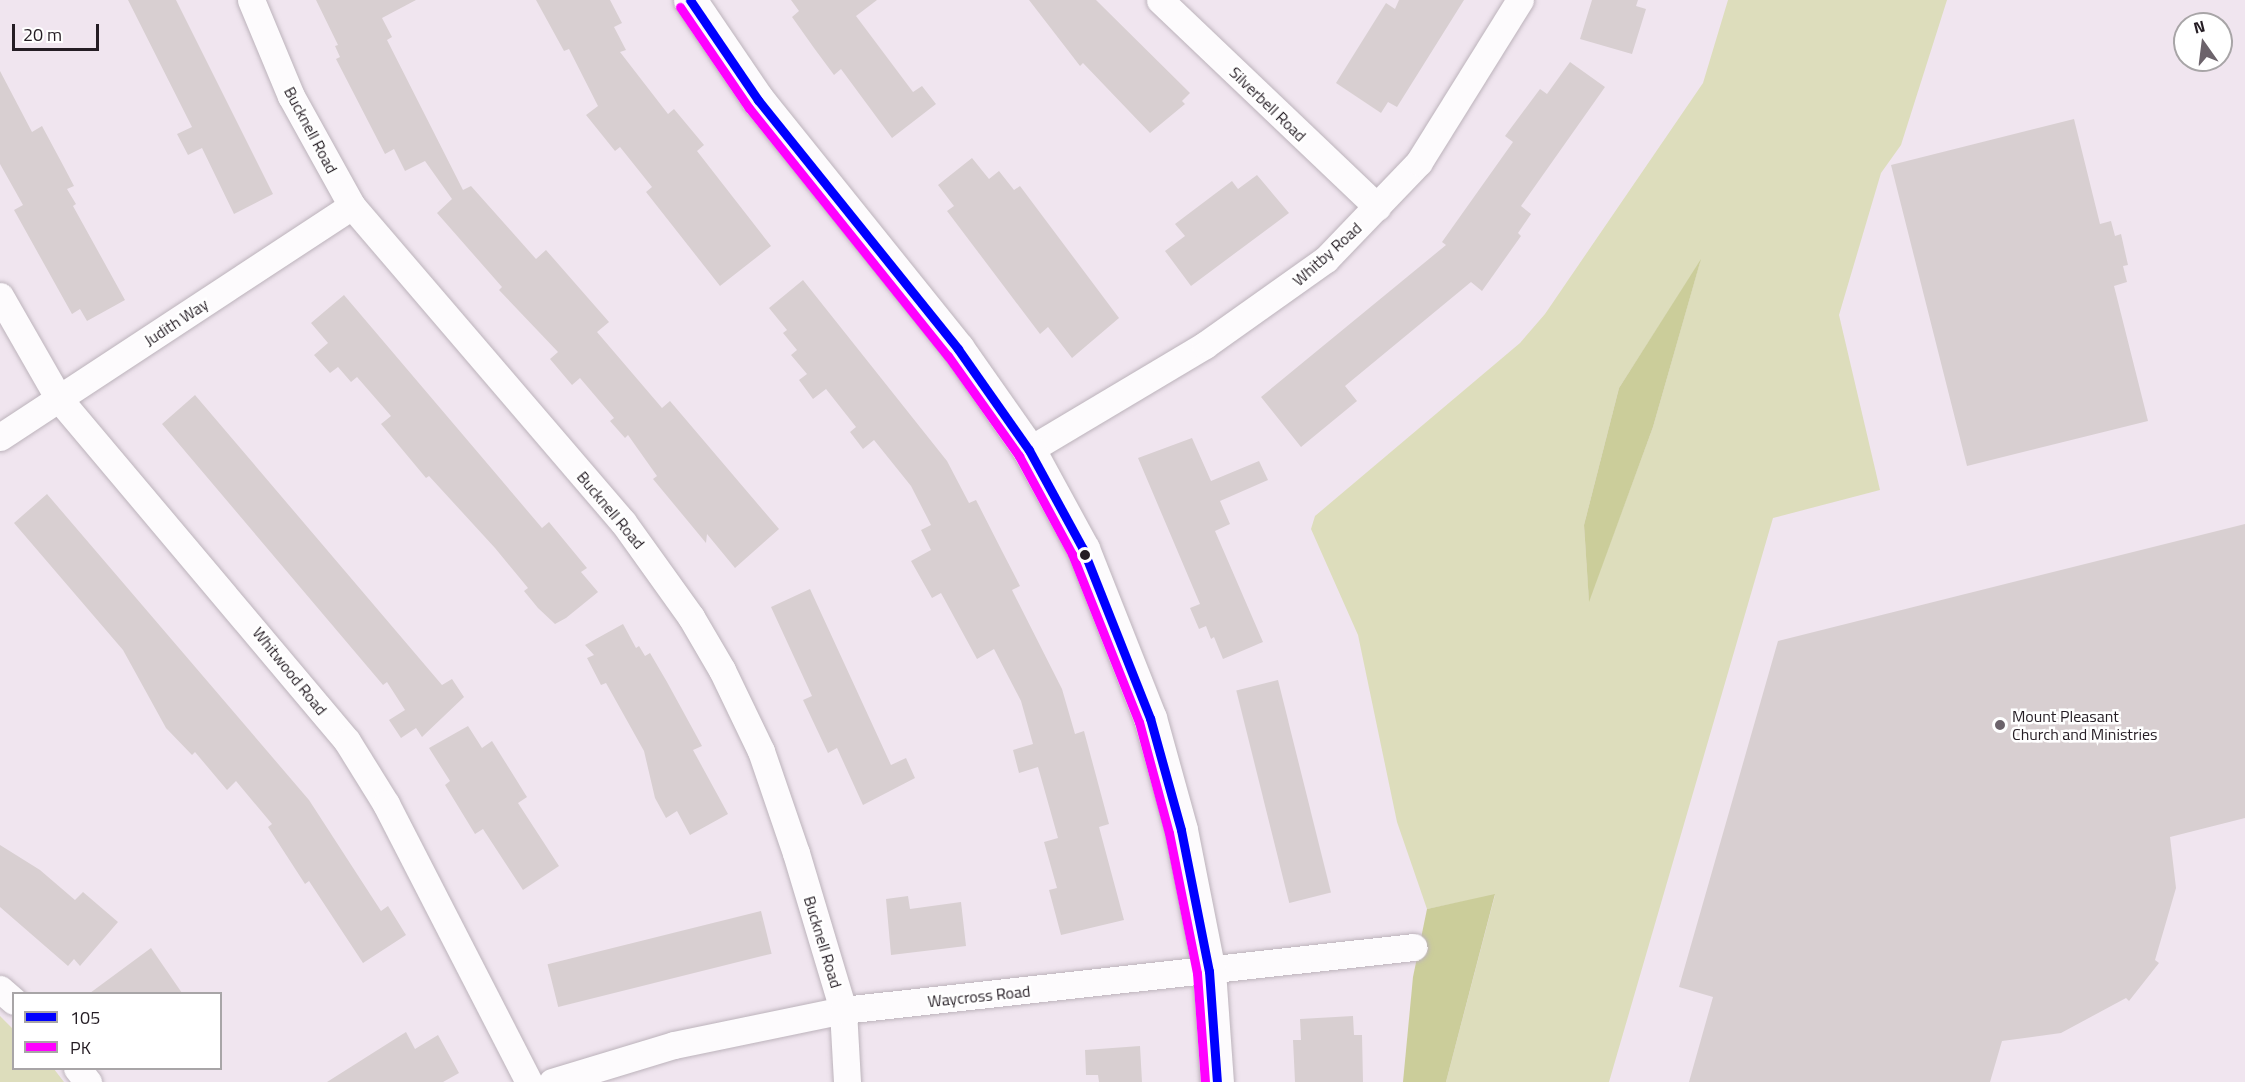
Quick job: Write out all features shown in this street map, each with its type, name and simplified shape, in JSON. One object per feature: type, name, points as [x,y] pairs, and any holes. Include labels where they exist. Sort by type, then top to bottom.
[{"type":"street","name":"Bucknell Road","points":[[251,0],[291,96],[352,206],[623,522],[691,617],[722,670],[761,751],[843,1010],[847,1082]]},
{"type":"street","points":[[690,0],[758,100],[958,349],[1029,450],[1083,549],[1150,718],[1182,830],[1209,971],[1217,1082]]},
{"type":"street","name":"Silverbell Road","points":[[1161,0],[1377,207]]},
{"type":"street","name":"Whitby Road","points":[[1029,450],[1205,345],[1295,284],[1326,259],[1419,162],[1520,0]]},
{"type":"street","name":"Judith Way","points":[[0,437],[352,206]]},
{"type":"street","name":"Whitwood Road","points":[[0,296],[59,399],[347,741],[392,814],[529,1082]]},
{"type":"street","name":"Waycross Road","points":[[552,1082],[674,1045],[843,1010],[1414,947]]},
{"type":"street","points":[[0,989],[12,999]]},
{"type":"street","points":[[79,1070],[88,1082]]},
{"type":"green space","points":[[1728,0],[1947,0],[1901,145],[1881,173],[1839,315],[1880,490],[1773,518],[1609,1082],[1446,1082],[1495,895],[1427,909],[1397,822],[1358,635],[1311,529],[1315,516],[1520,343],[1545,314],[1703,83]],"holes":[[[1700,262],[1653,427],[1589,600],[1584,525],[1619,388]]]},
{"type":"green space","points":[[1701,259],[1653,427],[1589,602],[1584,525],[1619,388]]},
{"type":"green space","points":[[1495,894],[1446,1082],[1403,1082],[1413,977],[1427,909]]},
{"type":"green space","points":[[0,1016],[12,1028],[12,1070],[55,1070],[64,1082],[0,1082]]},
{"type":"building","points":[[128,0],[176,0],[273,194],[234,214],[202,148],[188,155],[177,134],[192,127]]},
{"type":"building","points":[[316,0],[416,0],[382,18],[392,37],[387,40],[463,190],[471,186],[536,259],[546,250],[609,322],[597,332],[662,408],[670,401],[779,529],[735,568],[707,534],[706,543],[653,479],[657,476],[628,435],[625,438],[610,421],[614,418],[580,378],[572,385],[550,359],[558,352],[499,290],[502,287],[437,213],[452,199],[425,161],[405,171],[394,149],[385,154],[336,59],[340,57],[335,46],[338,45]]},
{"type":"building","points":[[536,0],[610,0],[622,23],[614,27],[626,50],[620,52],[668,114],[674,109],[704,145],[697,151],[771,246],[720,286],[646,192],[652,187],[620,147],[615,151],[586,115],[598,106],[569,49],[564,51]]},
{"type":"building","points":[[791,0],[877,0],[856,16],[913,92],[922,86],[936,104],[892,138],[841,69],[834,75],[814,48],[792,17],[799,11]]},
{"type":"building","points":[[1029,0],[1096,0],[1190,93],[1182,101],[1185,104],[1150,133],[1083,63],[1080,66]]},
{"type":"building","points":[[1399,0],[1464,0],[1397,107],[1388,102],[1381,113],[1336,83],[1386,3],[1395,9]]},
{"type":"building","points":[[1592,0],[1638,0],[1636,6],[1646,9],[1632,54],[1580,39]]},
{"type":"building","points":[[1570,62],[1605,87],[1521,206],[1531,214],[1518,233],[1521,236],[1482,291],[1471,282],[1345,386],[1357,401],[1301,447],[1261,397],[1446,245],[1442,242],[1513,142],[1505,136],[1540,89],[1547,94]]},
{"type":"building","points":[[0,71],[32,132],[42,126],[74,186],[67,189],[76,204],[73,206],[125,300],[87,321],[80,309],[72,314],[14,210],[23,205],[0,164]]},
{"type":"building","points":[[2074,119],[2100,224],[2111,221],[2115,236],[2121,234],[2128,265],[2123,266],[2127,282],[2114,286],[2148,421],[1967,466],[1891,165]]},
{"type":"building","points":[[972,158],[989,179],[999,171],[1014,190],[1020,186],[1119,318],[1072,358],[1048,327],[1040,334],[947,211],[954,206],[938,185]]},
{"type":"building","points":[[1257,175],[1289,213],[1191,286],[1165,251],[1185,236],[1175,224],[1232,181],[1238,189]]},
{"type":"building","points":[[803,280],[947,461],[969,503],[976,500],[1020,586],[1012,590],[1062,689],[1075,734],[1084,731],[1109,824],[1099,827],[1124,920],[1061,935],[1049,890],[1057,888],[1044,842],[1058,838],[1038,767],[1019,773],[1013,750],[1033,744],[1021,701],[994,649],[977,659],[941,593],[932,598],[911,561],[931,550],[921,530],[931,525],[911,486],[874,440],[863,449],[850,432],[856,427],[826,389],[813,399],[799,380],[807,374],[791,355],[797,350],[783,333],[787,330],[769,308]]},
{"type":"building","points":[[344,295],[542,528],[549,522],[587,568],[581,572],[598,592],[566,618],[555,624],[538,608],[524,591],[528,588],[495,548],[429,476],[426,478],[381,424],[391,416],[357,377],[351,382],[338,367],[330,373],[314,355],[328,343],[311,323]]},
{"type":"building","points":[[195,395],[442,685],[452,679],[464,697],[422,737],[416,728],[401,738],[389,720],[405,710],[387,682],[383,685],[162,424]]},
{"type":"building","points":[[1192,438],[1211,481],[1259,461],[1268,480],[1220,501],[1230,524],[1215,531],[1263,642],[1223,659],[1214,637],[1211,639],[1206,626],[1199,629],[1190,608],[1200,604],[1138,458]]},
{"type":"building","points":[[47,494],[309,800],[381,911],[388,906],[406,935],[363,963],[309,881],[305,884],[268,827],[272,824],[236,781],[227,790],[195,752],[192,755],[166,728],[123,650],[14,523]]},
{"type":"building","name":"Mount Pleasant Church and Ministries","points":[[2245,524],[2245,818],[2170,837],[2176,888],[2155,960],[2159,963],[2129,1001],[2126,998],[2061,1033],[2002,1041],[1990,1082],[1689,1082],[1713,997],[1679,987],[1778,641]]},
{"type":"building","points":[[810,589],[891,765],[906,758],[915,778],[863,805],[837,748],[828,753],[803,700],[812,696],[771,607]]},
{"type":"building","points":[[623,624],[636,648],[639,646],[645,656],[650,653],[667,682],[702,746],[693,750],[728,814],[690,835],[677,811],[666,818],[655,798],[644,751],[606,683],[601,685],[587,658],[594,655],[585,645]]},
{"type":"building","points":[[1278,680],[1331,892],[1289,903],[1236,690]]},
{"type":"building","points":[[468,726],[482,748],[492,741],[527,797],[518,803],[559,866],[523,890],[483,829],[475,834],[445,785],[450,781],[429,748]]},
{"type":"building","points":[[0,845],[40,870],[75,900],[83,892],[118,922],[80,966],[74,959],[68,966],[0,907]]},
{"type":"building","points":[[908,896],[910,909],[961,902],[966,946],[891,955],[886,899]]},
{"type":"building","points":[[761,911],[772,954],[558,1007],[548,964]]},
{"type":"building","points":[[151,948],[181,992],[91,992]]},
{"type":"building","points":[[1353,1016],[1354,1035],[1362,1035],[1363,1082],[1295,1082],[1293,1040],[1301,1040],[1300,1019]]},
{"type":"building","points":[[406,1032],[415,1049],[438,1035],[459,1073],[443,1082],[327,1082]]},
{"type":"building","points":[[1140,1046],[1142,1082],[1099,1082],[1098,1075],[1086,1075],[1085,1050]]},
{"type":"transit line","name":"105","points":[[690,0],[758,100],[958,349],[1029,450],[1083,549],[1150,718],[1181,830],[1209,971],[1217,1082]]},
{"type":"transit line","name":"PK","points":[[680,7],[749,108],[948,356],[1019,456],[1072,554],[1139,722],[1169,833],[1197,973],[1205,1082]]},
{"type":"place","name":"Mount Pleasant Church and Ministries","points":[[2000,725]]}]
